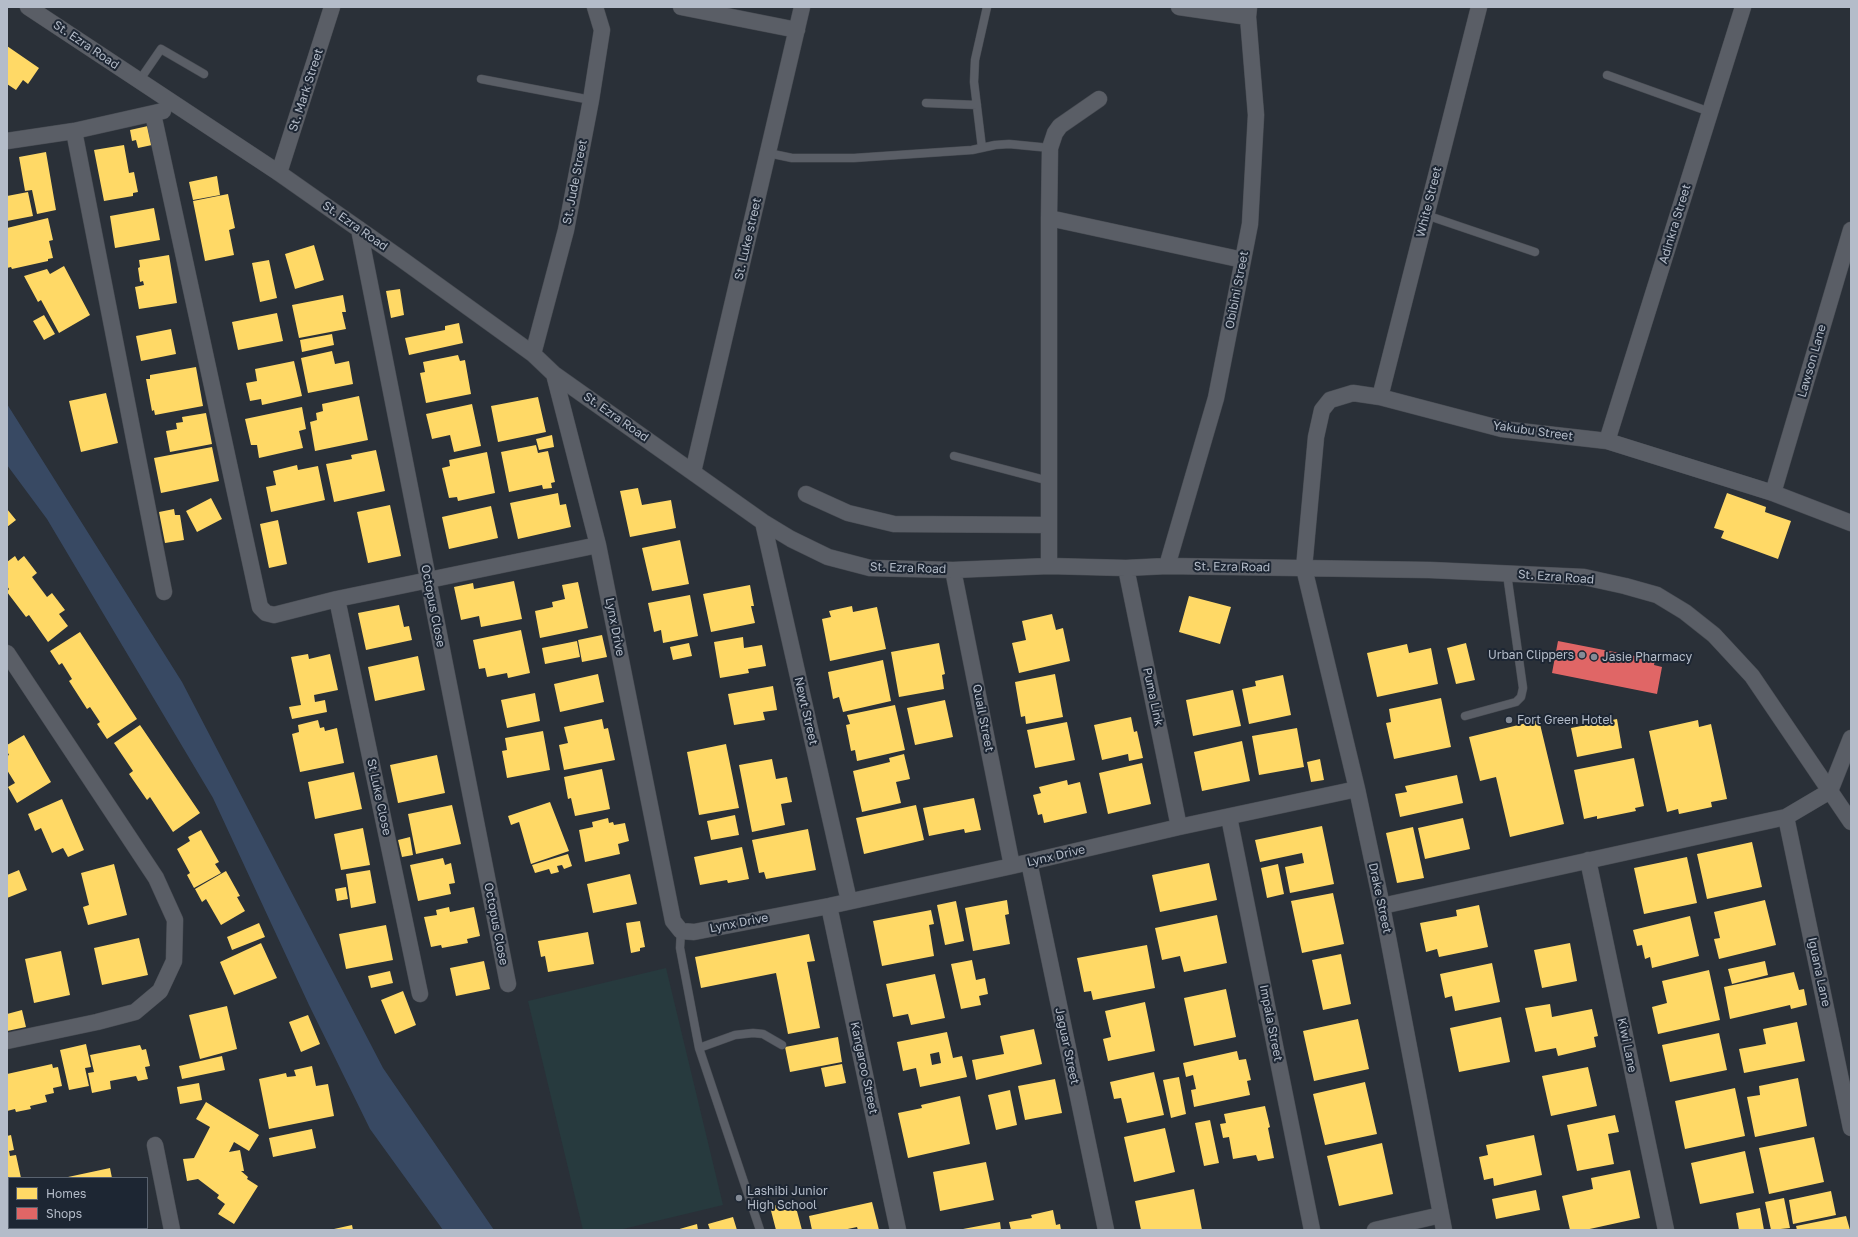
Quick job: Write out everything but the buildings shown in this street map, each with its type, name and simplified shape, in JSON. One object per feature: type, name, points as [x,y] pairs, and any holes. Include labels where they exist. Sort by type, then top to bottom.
[{"type":"street","name":"St. Ezra Road","points":[[28,7],[279,173],[359,229],[533,354],[554,374],[763,522],[791,539],[828,557],[870,568],[954,570],[1049,566],[1126,568],[1167,566],[1430,570],[1584,577],[1625,586],[1657,595],[1685,612],[1714,635],[1752,676],[1851,822]]},
{"type":"street","name":"St. Mark Street","points":[[279,173],[332,7]]},
{"type":"street","name":"St. Jude Street","points":[[533,354],[566,230],[590,100],[602,30],[595,7]]},
{"type":"street","points":[[681,7],[797,30]]},
{"type":"street","name":"St. Luke street","points":[[693,472],[802,7]]},
{"type":"street","points":[[1180,7],[1249,12]]},
{"type":"street","name":"White Street","points":[[1380,397],[1479,7]]},
{"type":"street","name":"Adinkra Street","points":[[1607,441],[1743,7]]},
{"type":"street","name":"Obibini Street","points":[[1167,566],[1216,398],[1250,224],[1256,115],[1249,12]]},
{"type":"street","points":[[1049,566],[1050,148],[1055,133],[1060,126],[1099,99]]},
{"type":"street","points":[[7,129],[14,140],[74,131],[153,114],[178,106]]},
{"type":"street","points":[[153,114],[260,607],[266,613],[274,614],[337,599],[428,582],[598,545]]},
{"type":"street","points":[[74,131],[164,592]]},
{"type":"street","points":[[1049,218],[1243,260]]},
{"type":"street","name":"Octopus Close","points":[[359,229],[508,984]]},
{"type":"street","name":"Lawson Lane","points":[[1773,493],[1851,230]]},
{"type":"street","name":"Lynx Drive","points":[[554,374],[598,545],[673,921],[681,931],[694,932],[829,906],[1012,866],[1179,827],[1357,789]]},
{"type":"street","name":"Yakubu Street","points":[[1304,568],[1316,437],[1322,410],[1330,400],[1353,393],[1380,397],[1502,429],[1607,441],[1773,493],[1851,523]]},
{"type":"street","points":[[806,494],[848,513],[894,524],[1049,525]]},
{"type":"street","name":"Newt Street","points":[[763,522],[849,901]]},
{"type":"street","name":"Puma Link","points":[[1126,568],[1179,827]]},
{"type":"street","name":"Drake Street","points":[[1304,568],[1357,789],[1382,906],[1443,1223]]},
{"type":"street","name":"Quail Street","points":[[954,570],[1012,866]]},
{"type":"street","name":"St Luke Close","points":[[337,599],[420,994]]},
{"type":"street","points":[[7,653],[156,878],[176,920],[174,961],[160,991],[135,1012],[97,1022],[7,1041]]},
{"type":"street","points":[[1382,906],[1786,817],[1830,791],[1847,762],[1851,738]]},
{"type":"street","name":"Impala Street","points":[[1229,817],[1312,1230]]},
{"type":"street","name":"Iguana Lane","points":[[1786,817],[1851,1128]]},
{"type":"street","name":"Kiwi Lane","points":[[1588,860],[1666,1230]]},
{"type":"street","name":"Jaguar Street","points":[[1029,862],[1106,1230]]},
{"type":"street","name":"Kangaroo Street","points":[[829,906],[898,1230]]},
{"type":"street","points":[[155,1145],[172,1230]]},
{"type":"street","points":[[1375,1230],[1443,1223]]},
{"type":"lane","points":[[982,148],[974,82],[975,60],[987,7]]},
{"type":"lane","points":[[139,81],[161,49],[204,74]]},
{"type":"lane","points":[[1607,75],[1710,112]]},
{"type":"lane","points":[[481,79],[590,100]]},
{"type":"lane","points":[[926,102],[977,105]]},
{"type":"lane","points":[[768,153],[792,158],[854,158],[982,148],[1009,144],[1050,148]]},
{"type":"lane","points":[[1426,215],[1535,252]]},
{"type":"lane","points":[[954,456],[1049,481]]},
{"type":"lane","points":[[1465,716],[1516,702],[1521,697],[1523,688],[1508,574]]},
{"type":"lane","points":[[681,931],[680,948],[699,1048],[760,1230]]},
{"type":"lane","points":[[699,1048],[735,1035],[753,1033],[763,1034],[782,1045]]},
{"type":"green space","points":[[666,968],[723,1205],[619,1230],[583,1230],[528,1001]]},
{"type":"water","points":[[7,404],[182,682],[383,1068],[494,1230],[443,1230],[370,1129],[309,1005],[213,798],[47,519],[7,465]]},
{"type":"place","name":"Urban Clippers","points":[[1582,655]]},
{"type":"place","name":"Jasie Pharmacy","points":[[1594,657]]},
{"type":"place","name":"Fort Green Hotel","points":[[1509,720]]},
{"type":"place","name":"Lashibi Junior High School","points":[[739,1198]]}]
